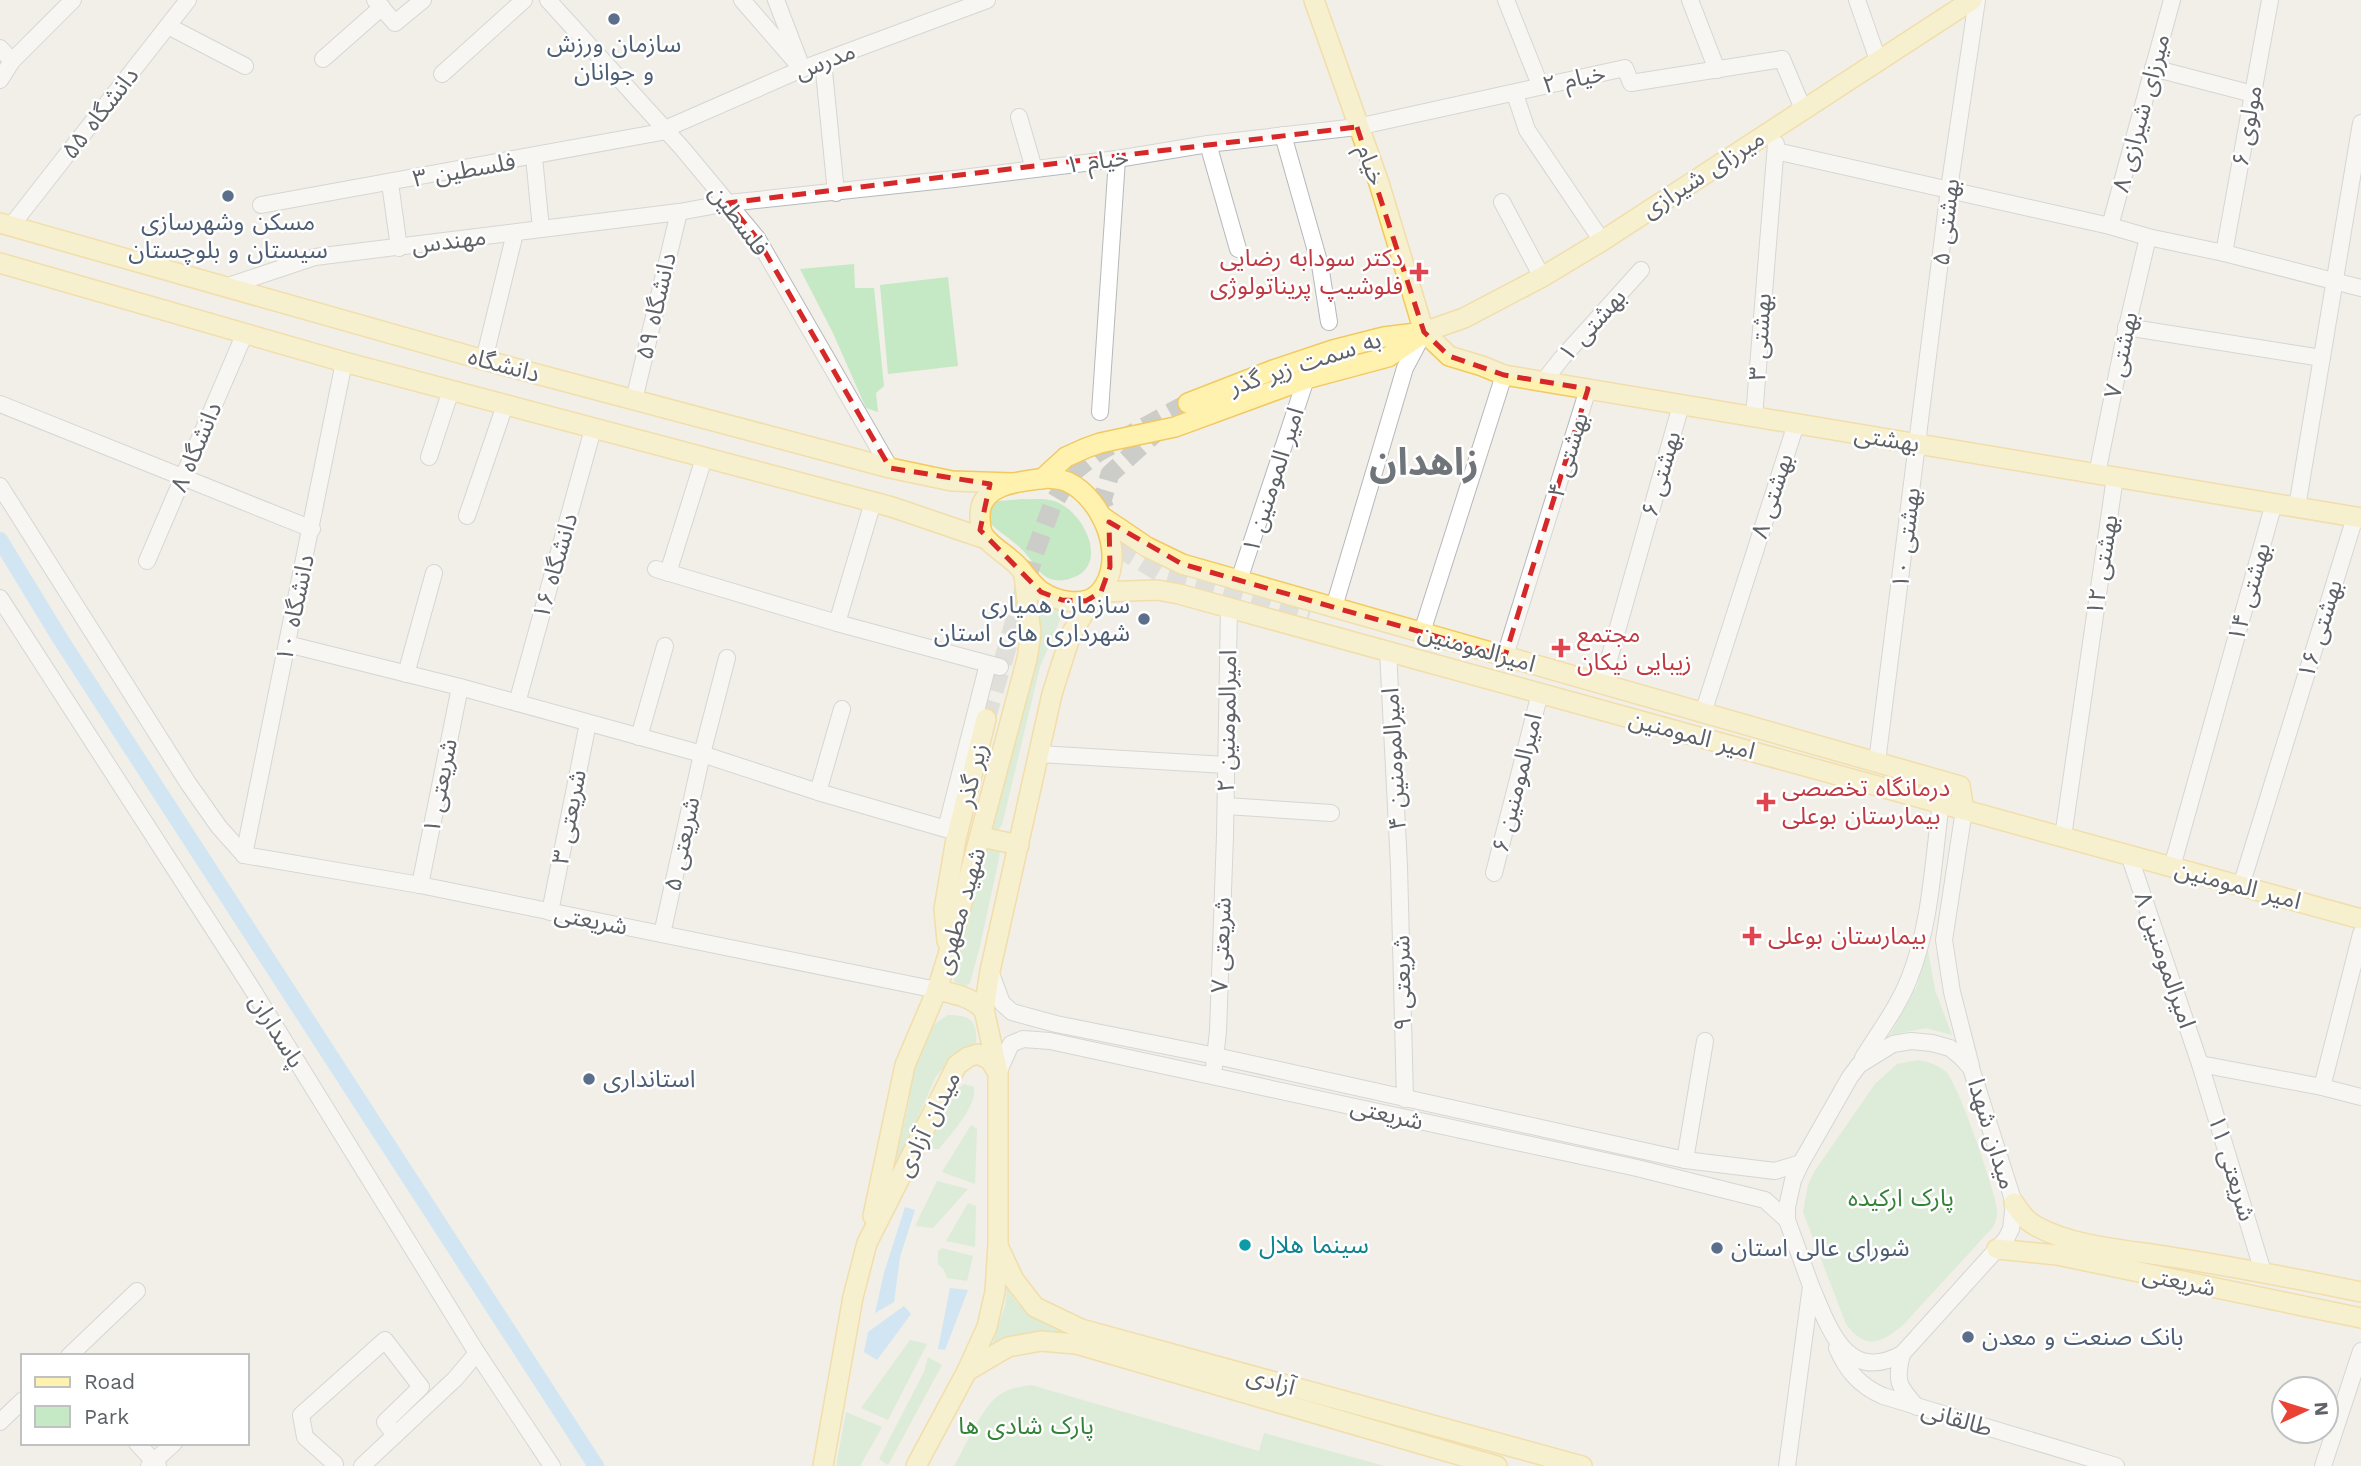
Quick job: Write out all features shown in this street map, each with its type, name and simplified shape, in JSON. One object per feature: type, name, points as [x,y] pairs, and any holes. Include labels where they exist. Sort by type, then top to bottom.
[{"type":"main road","name":"خیام","points":[[1314,0],[1379,183],[1424,332]]},
{"type":"main road","name":"میرزای شیرازی","points":[[1424,332],[1469,316],[1602,241],[1974,0]]},
{"type":"main road","name":"دانشگاه","points":[[6,224],[484,360],[890,468],[952,481],[1013,483]]},
{"type":"main road","name":"دانشگاه","points":[[0,263],[344,362],[873,502],[986,539]]},
{"type":"main road","name":"بهشتی","points":[[1424,332],[1449,356],[1504,375],[2358,517]]},
{"type":"main road","points":[[1042,479],[1066,457],[1086,448],[1175,427],[1306,379],[1388,357],[1424,332]]},
{"type":"main road","name":"به سمت زیر گذر","points":[[1188,403],[1333,350],[1384,337],[1424,332]]},
{"type":"main road","points":[[1042,479],[1068,482],[1082,492],[1101,516],[1108,531],[1112,554],[1106,581],[1097,594],[1086,601],[1062,600],[1041,592],[980,530],[980,508],[983,500],[997,489],[1013,483],[1042,479]]},
{"type":"main road","name":"امیرالمومنین","points":[[1101,516],[1163,556],[1239,580],[1960,786],[1964,810]]},
{"type":"main road","name":"شهید مطهری","points":[[867,1242],[905,1065],[937,990],[948,955],[1027,659],[1031,632],[1024,575]]},
{"type":"main road","name":"امیر المومنین","points":[[1097,594],[1157,590],[1180,594],[2361,919]]},
{"type":"main road","name":"شهید مطهری","points":[[998,1073],[984,1010],[990,971],[1062,658],[1071,634],[1097,594]]},
{"type":"main road","points":[[1309,617],[1488,671],[1519,687]]},
{"type":"main road","name":"زیر گذر","points":[[948,955],[944,909],[956,839],[986,719]]},
{"type":"main road","points":[[981,837],[1019,845]]},
{"type":"main road","points":[[937,990],[964,996],[975,1001],[984,1010]]},
{"type":"main road","name":"میدان آزادی","points":[[823,1466],[853,1297],[867,1242],[957,1065],[978,1054],[990,1060],[998,1073],[998,1244],[995,1292],[967,1371],[916,1466]]},
{"type":"main road","name":"شریعتی","points":[[2014,1203],[2025,1219],[2058,1246],[2361,1318]]},
{"type":"main road","name":"آزادی","points":[[998,1244],[1014,1280],[1035,1307],[1081,1329],[1582,1466]]},
{"type":"main road","name":"شریعتی","points":[[1997,1249],[2093,1244],[2263,1272],[2361,1292]]},
{"type":"main road","name":"آزادی","points":[[967,1371],[1008,1348],[1041,1341],[1076,1344],[1497,1466]]},
{"type":"street","points":[[0,80],[12,61],[73,0]]},
{"type":"street","name":"دانشگاه ۵۵","points":[[6,224],[188,0]]},
{"type":"street","points":[[323,59],[378,4],[395,23],[423,0]]},
{"type":"street","points":[[442,75],[524,0]]},
{"type":"street","name":"فلسطین","points":[[548,0],[666,130],[757,237],[890,468]]},
{"type":"street","points":[[742,0],[802,69]]},
{"type":"street","points":[[776,0],[802,69]]},
{"type":"street","name":"مدرس","points":[[666,130],[802,69],[957,5],[987,0]]},
{"type":"street","points":[[1506,0],[1540,85]]},
{"type":"street","points":[[1690,0],[1717,70]]},
{"type":"street","points":[[1857,0],[1878,60]]},
{"type":"street","name":"بهشتی ۵","points":[[1918,444],[1974,0]]},
{"type":"street","name":"میرزای شیرازی ۸","points":[[2110,226],[2172,0]]},
{"type":"street","name":"مولوی ۶","points":[[2224,253],[2270,0]]},
{"type":"street","points":[[168,26],[245,66]]},
{"type":"street","points":[[0,48],[12,61]]},
{"type":"street","name":"خیام ۲","points":[[1357,127],[1625,68],[1631,83],[1782,60],[1802,109]]},
{"type":"street","points":[[823,61],[836,193]]},
{"type":"street","points":[[2153,68],[2253,94]]},
{"type":"street","points":[[1515,93],[1527,130],[1602,241]]},
{"type":"street","points":[[1019,117],[1034,169]]},
{"type":"street","points":[[2297,507],[2361,123]]},
{"type":"street","name":"بهشتی ۳","points":[[1754,417],[1778,125]]},
{"type":"street","name":"خیام ۱","points":[[728,203],[836,193],[1357,127]]},
{"type":"street","name":"فلسطین ۳","points":[[261,205],[534,157],[666,130]]},
{"type":"street","points":[[1283,135],[1320,265],[1329,322]]},
{"type":"street","points":[[1208,144],[1238,249]]},
{"type":"street","points":[[1776,151],[2110,226],[2361,288]]},
{"type":"street","points":[[534,157],[541,229]]},
{"type":"street","points":[[1100,412],[1117,159]]},
{"type":"street","points":[[390,183],[399,248]]},
{"type":"street","points":[[1502,202],[1542,277]]},
{"type":"street","name":"مهندس","points":[[223,287],[306,259],[679,212],[728,203]]},
{"type":"street","name":"دانشگاه ۵۹","points":[[634,400],[679,212]]},
{"type":"street","points":[[484,360],[515,233]]},
{"type":"street","name":"بهشتی ۷","points":[[2106,475],[2126,327],[2148,237]]},
{"type":"street","name":"بهشتی ۱","points":[[1543,382],[1641,270]]},
{"type":"street","points":[[2126,327],[2322,358]]},
{"type":"street","points":[[1334,607],[1405,368],[1424,332]]},
{"type":"street","name":"دانشگاه ۸","points":[[147,561],[245,333]]},
{"type":"street","name":"دانشگاه ۱۰","points":[[244,855],[344,362]]},
{"type":"street","points":[[1422,632],[1504,375]]},
{"type":"street","name":"امیر المومنین ۱","points":[[1239,580],[1306,379]]},
{"type":"street","name":"بهشتی ۴","points":[[1505,656],[1588,389]]},
{"type":"street","points":[[429,457],[451,390]]},
{"type":"street","points":[[0,404],[312,529]]},
{"type":"street","points":[[467,516],[505,405]]},
{"type":"street","name":"بهشتی ۶","points":[[1602,684],[1681,405]]},
{"type":"street","name":"بهشتی ۸","points":[[1703,713],[1796,424]]},
{"type":"street","name":"دانشگاه ۱۶","points":[[517,703],[593,429]]},
{"type":"street","name":"بهشتی ۱۰","points":[[1877,762],[1918,444]]},
{"type":"street","points":[[287,644],[460,687],[702,754],[818,792],[946,829],[994,666],[662,571],[704,457]]},
{"type":"street","name":"بهشتی ۱۲","points":[[2063,837],[2088,654],[2106,475]]},
{"type":"street","points":[[0,486],[188,783],[219,827],[244,855]]},
{"type":"street","points":[[837,623],[873,502]]},
{"type":"street","name":"بهشتی ۱۴","points":[[2172,867],[2274,503]]},
{"type":"street","name":"بهشتی ۱۶","points":[[2241,886],[2358,517]]},
{"type":"street","points":[[406,674],[434,573]]},
{"type":"street","name":"پاسداران","points":[[0,598],[249,984],[477,1353],[552,1466]]},
{"type":"street","name":"امیرالمومنین ۲","points":[[1225,835],[1229,607]]},
{"type":"street","points":[[639,737],[665,646]]},
{"type":"street","name":"امیرالمومنین ۴","points":[[1388,651],[1399,866]]},
{"type":"street","name":"شریعتی ۵","points":[[662,934],[702,754],[727,658]]},
{"type":"street","name":"شریعتی ۱","points":[[420,885],[460,687]]},
{"type":"street","name":"امیرالمومنین ۶","points":[[1494,873],[1540,693]]},
{"type":"street","points":[[818,792],[842,709]]},
{"type":"street","name":"شریعتی ۳","points":[[550,912],[588,723]]},
{"type":"street","points":[[1039,754],[1226,765]]},
{"type":"street","points":[[1859,1065],[1901,998],[1911,976],[1925,920],[1941,803]]},
{"type":"street","points":[[1226,806],[1331,813]]},
{"type":"street","points":[[1964,810],[1944,940],[1952,992],[1971,1068]]},
{"type":"street","name":"شریعتی ۷","points":[[1213,1074],[1225,835]]},
{"type":"street","name":"شریعتی","points":[[244,855],[420,885],[937,990]]},
{"type":"street","name":"امیرالمومنین ۸","points":[[2129,855],[2200,1064]]},
{"type":"street","name":"شریعتی ۹","points":[[1399,866],[1405,1099]]},
{"type":"street","points":[[2322,1087],[2361,934]]},
{"type":"street","points":[[990,971],[1003,1003],[1013,1012],[1056,1024],[1216,1056],[1685,1160],[1775,1171],[1801,1163]]},
{"type":"street","name":"شریعتی","points":[[998,1073],[1011,1044],[1035,1038],[1213,1074],[1637,1168],[1765,1200],[1787,1220]]},
{"type":"street","points":[[1685,1160],[1706,1041]]},
{"type":"street","name":"میدان شهدا","points":[[1911,1041],[1950,1048],[1971,1068],[2014,1203],[2011,1229],[1997,1249],[1902,1354],[1876,1364],[1861,1362],[1848,1353],[1830,1329],[1811,1286],[1787,1220],[1789,1193],[1801,1163],[1859,1065],[1893,1044],[1911,1041]]},
{"type":"street","points":[[2200,1064],[2361,1097]]},
{"type":"street","name":"شریعتی ۱۱","points":[[2200,1064],[2263,1272]]},
{"type":"street","points":[[1787,1466],[1811,1286]]},
{"type":"street","points":[[71,1354],[137,1291]]},
{"type":"street","name":"طالقانی","points":[[1830,1329],[1838,1351],[1855,1378],[1876,1393],[2116,1466]]},
{"type":"street","points":[[335,1464],[305,1437],[301,1415],[385,1340],[421,1387],[385,1422],[395,1435]]},
{"type":"street","points":[[2323,1466],[2361,1351]]},
{"type":"street","points":[[362,1466],[455,1379],[477,1353]]},
{"type":"street","points":[[1902,1354],[1897,1380],[1917,1407]]},
{"type":"street","points":[[0,1422],[21,1402]]},
{"type":"street","points":[[139,1445],[154,1465],[172,1445]]},
{"type":"highlighted area","points":[[1357,127],[1424,332],[1449,356],[1504,375],[1588,389],[1505,656],[1182,564],[1109,522],[1110,567],[1101,592],[1086,601],[1062,600],[1041,592],[980,530],[990,484],[890,468],[757,238],[728,203]]},
{"type":"green space","points":[[854,264],[855,288],[874,288],[884,386],[876,393],[878,412],[866,408],[833,333],[800,269]]},
{"type":"green space","points":[[948,277],[958,366],[888,374],[880,285]]},
{"type":"green space","points":[[1050,500],[1073,513],[1082,525],[1091,551],[1089,563],[1082,573],[1064,580],[1048,578],[1022,549],[989,522],[987,506],[997,501]]},
{"type":"green space","points":[[1033,601],[1060,609],[1063,613],[1040,667],[1002,825],[994,830],[990,826]]},
{"type":"green space","points":[[995,846],[1000,852],[980,946],[970,983],[965,986],[954,982],[954,976],[984,850]]},
{"type":"green space","points":[[1927,945],[1935,990],[1952,1035],[1926,1028],[1890,1035],[1917,986]]},
{"type":"green space","points":[[948,1015],[971,1020],[976,1043],[946,1064],[935,1078],[889,1185],[913,1074],[926,1034]]},
{"type":"green space","name":"پارک ارکیده","points":[[1918,1060],[1941,1068],[1953,1082],[1983,1162],[1995,1199],[1997,1216],[1994,1226],[1904,1324],[1888,1336],[1867,1341],[1853,1333],[1846,1324],[1803,1212],[1808,1185],[1814,1172],[1875,1084],[1897,1064]]},
{"type":"green space","points":[[964,1084],[974,1087],[968,1111],[939,1149],[931,1149],[928,1146],[954,1092]]},
{"type":"green space","points":[[971,1125],[977,1129],[975,1184],[942,1172]]},
{"type":"green space","points":[[937,1181],[968,1189],[933,1228],[915,1226]]},
{"type":"green space","points":[[968,1203],[976,1206],[975,1247],[946,1241]]},
{"type":"green space","points":[[942,1248],[973,1256],[967,1281],[947,1278],[938,1264],[938,1251]]},
{"type":"green space","points":[[1007,1288],[1019,1305],[1032,1316],[1066,1333],[1026,1334],[990,1350],[1005,1306]]},
{"type":"green space","points":[[910,1340],[927,1344],[888,1420],[861,1408]]},
{"type":"green space","points":[[928,1357],[942,1365],[888,1465],[879,1459],[924,1372]]},
{"type":"green space","name":"پارک شادی ها","points":[[1031,1385],[1259,1451],[1264,1433],[1385,1466],[954,1466],[992,1401],[1007,1391]]},
{"type":"green space","points":[[846,1412],[882,1427],[860,1466],[836,1466]]},
{"type":"water","points":[[905,1207],[915,1210],[900,1257],[894,1302],[875,1313],[884,1273]]},
{"type":"water","points":[[950,1288],[968,1290],[945,1350],[938,1349]]},
{"type":"water","points":[[904,1306],[911,1314],[877,1360],[864,1352],[868,1332]]},
{"type":"waterway","points":[[0,540],[61,640],[596,1466]]},
{"type":"tunnel","points":[[986,719],[1035,552],[1052,506],[1071,474],[1097,453],[1188,403]]},
{"type":"tunnel","points":[[1162,427],[1110,474],[1102,501],[1112,529],[1129,554],[1164,575],[1309,617]]},
{"type":"place","name":"سازمان ورزش و جوانان","points":[[614,19]]},
{"type":"place","name":"مسکن وشهرسازی سیستان و بلوچستان","points":[[228,196]]},
{"type":"place","name":"دکتر سودابه رضایی فلوشیپ پریناتولوژی","points":[[1419,272]]},
{"type":"place","name":"سازمان همیاری شهرداری های استان","points":[[1144,619]]},
{"type":"place","name":"مجتمع زیبایی نیکان","points":[[1561,648]]},
{"type":"place","name":"درمانگاه تخصصی بیمارستان بوعلی","points":[[1766,802]]},
{"type":"place","name":"بیمارستان بوعلی","points":[[1752,936]]},
{"type":"place","name":"استانداری","points":[[589,1079]]},
{"type":"place","name":"سینما هلال","points":[[1245,1245]]},
{"type":"place","name":"شورای عالی استان","points":[[1717,1248]]},
{"type":"place","name":"بانک صنعت و معدن","points":[[1968,1337]]},
{"type":"district","name":"زاهدان","points":[[1424,462]]}]
